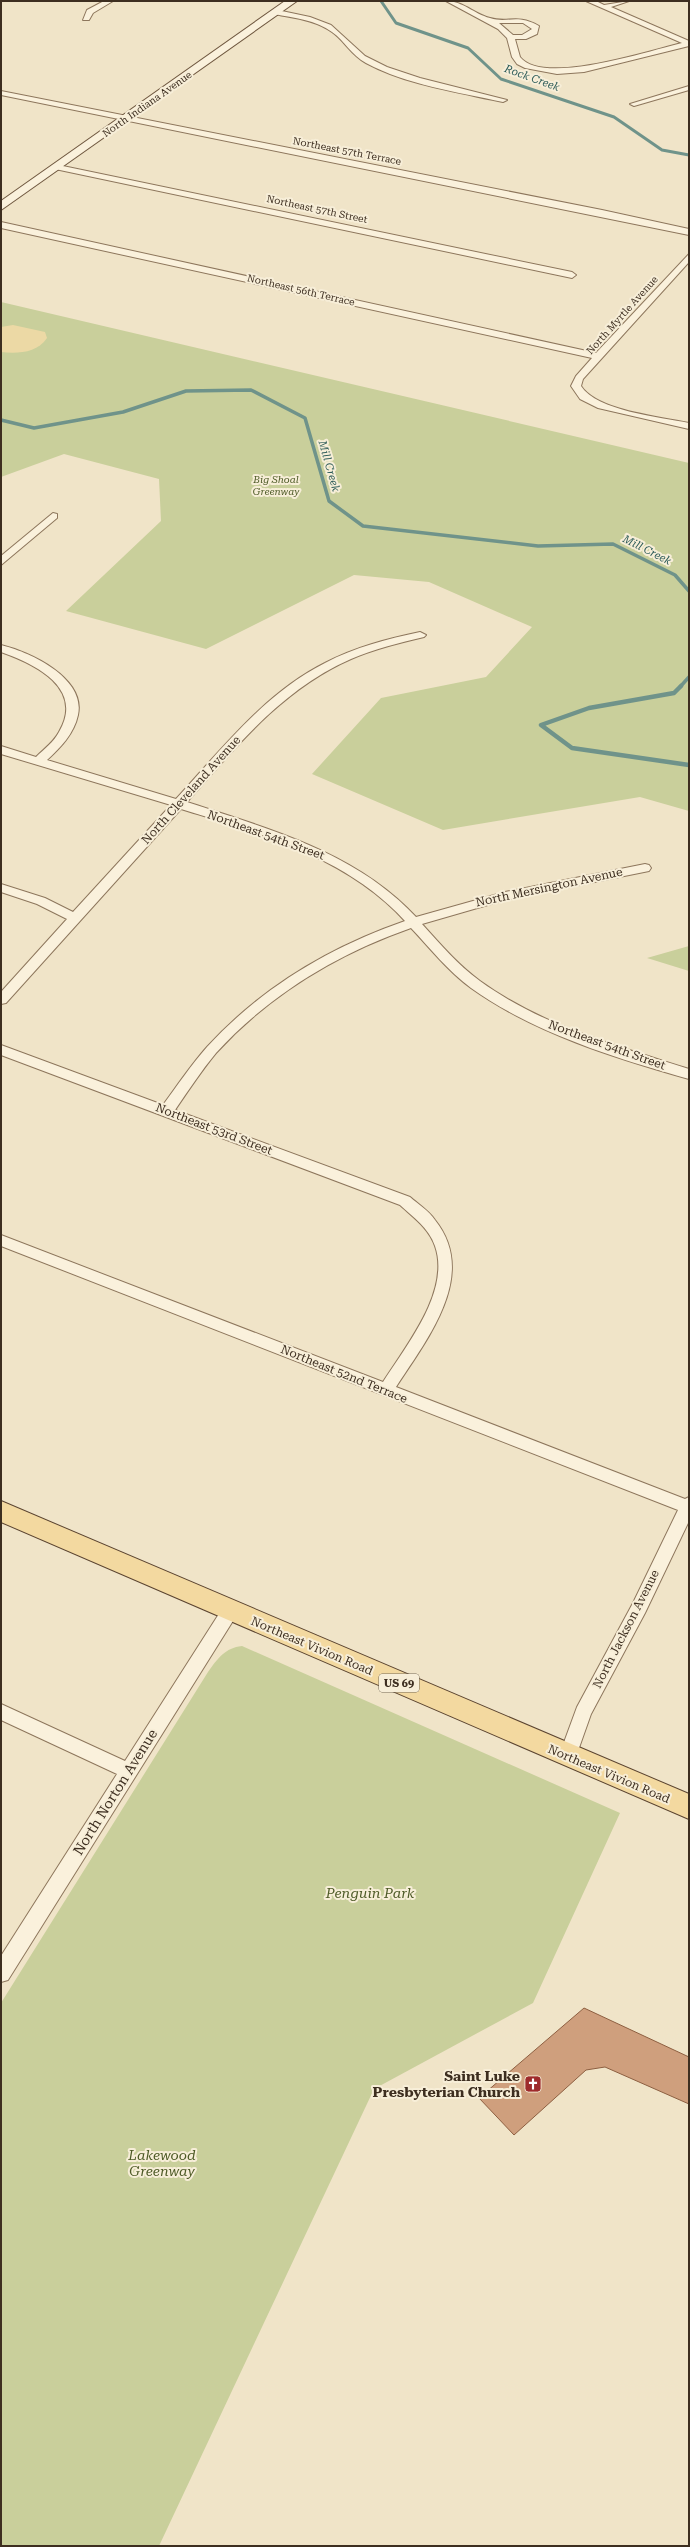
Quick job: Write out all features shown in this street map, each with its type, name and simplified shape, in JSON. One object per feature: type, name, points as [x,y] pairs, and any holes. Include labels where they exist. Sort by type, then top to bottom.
[{"type":"main road","name":"Northeast Vivion Road","points":[[1,1512],[689,1807]]},
{"type":"street","points":[[86,18],[90,12],[109,1]]},
{"type":"street","name":"North Indiana Avenue","points":[[1,206],[292,1]]},
{"type":"street","points":[[450,1],[493,22],[511,38],[512,45],[520,62],[528,66],[554,71],[584,70],[609,62],[689,44]]},
{"type":"street","points":[[590,1],[689,44]]},
{"type":"street","points":[[604,7],[625,1]]},
{"type":"street","points":[[277,12],[308,19],[330,27],[340,35],[350,49],[375,64],[438,86],[503,100]]},
{"type":"street","points":[[493,22],[518,20],[531,24],[536,28],[532,34],[511,38]]},
{"type":"street","points":[[634,104],[689,88]]},
{"type":"street","name":"Northeast 57th Terrace","points":[[1,93],[689,232]]},
{"type":"street","name":"Northeast 57th Street","points":[[58,166],[572,275]]},
{"type":"street","name":"Northeast 56th Terrace","points":[[1,225],[600,357]]},
{"type":"street","name":"North Myrtle Avenue","points":[[689,257],[600,357],[579,378],[576,386],[588,401],[601,406],[689,426]]},
{"type":"street","points":[[1,562],[53,516]]},
{"type":"street","name":"North Cleveland Avenue","points":[[1,1000],[251,724],[308,677],[358,651],[420,635]]},
{"type":"street","points":[[1,648],[44,666],[54,674],[68,692],[71,713],[66,730],[39,761]]},
{"type":"street","name":"Northeast 54th Street","points":[[1,750],[252,827],[336,862],[379,888],[414,921],[434,947],[453,966],[492,996],[561,1030],[689,1074]]},
{"type":"street","name":"North Mersington Avenue","points":[[166,1111],[198,1064],[219,1041],[265,998],[318,962],[414,921],[510,893],[645,868]]},
{"type":"street","points":[[1,888],[41,901],[74,918]]},
{"type":"street","name":"Northeast 53rd Street","points":[[1,1050],[405,1201],[422,1215],[444,1248],[447,1267],[445,1286],[438,1304],[386,1390]]},
{"type":"street","name":"Northeast 52nd Terrace","points":[[1,1240],[688,1506]]},
{"type":"street","name":"North Jackson Avenue","points":[[568,1756],[583,1712],[639,1608],[688,1506]]},
{"type":"street","name":"North Norton Avenue","points":[[1,1973],[230,1611]]},
{"type":"street","points":[[1,1712],[129,1771]]},
{"type":"green space","name":"Big Shoal Greenway","points":[[1,302],[689,463],[689,811],[640,797],[443,830],[312,774],[381,698],[486,677],[532,627],[429,582],[354,575],[206,649],[66,611],[161,521],[159,479],[64,454],[1,477]]},
{"type":"green space","points":[[689,946],[689,971],[647,958]]},
{"type":"green space","points":[[242,1646],[620,1813],[533,2003],[374,2089],[159,2546],[1,2546],[1,2003],[208,1672],[222,1654],[236,1647]]},
{"type":"sand","points":[[13,325],[45,332],[47,338],[38,347],[32,350],[14,353],[1,352],[1,327]]},
{"type":"building","name":"Saint Luke Presbyterian Church","points":[[584,2008],[689,2057],[689,2104],[605,2067],[586,2070],[514,2135],[479,2098]]},
{"type":"waterway","name":"Rock Creek","points":[[381,1],[396,23],[468,48],[501,79],[614,117],[662,150],[689,155]]},
{"type":"waterway","name":"Mill Creek","points":[[1,420],[34,428],[123,412],[186,391],[251,390],[305,418],[329,501],[363,526],[538,546],[613,544],[675,575],[689,591]]},
{"type":"waterway","name":"Mill Creek","points":[[680,687],[689,677]]},
{"type":"waterway","name":"Mill Creek","points":[[680,687],[674,693],[589,708],[541,725],[572,748],[689,765]]},
{"type":"place","name":"Saint Luke Presbyterian Church","points":[[533,2084]]},
{"type":"park label","name":"Penguin Park","points":[[370,1893]]},
{"type":"park label","name":"Lakewood Greenway","points":[[162,2164]]}]
